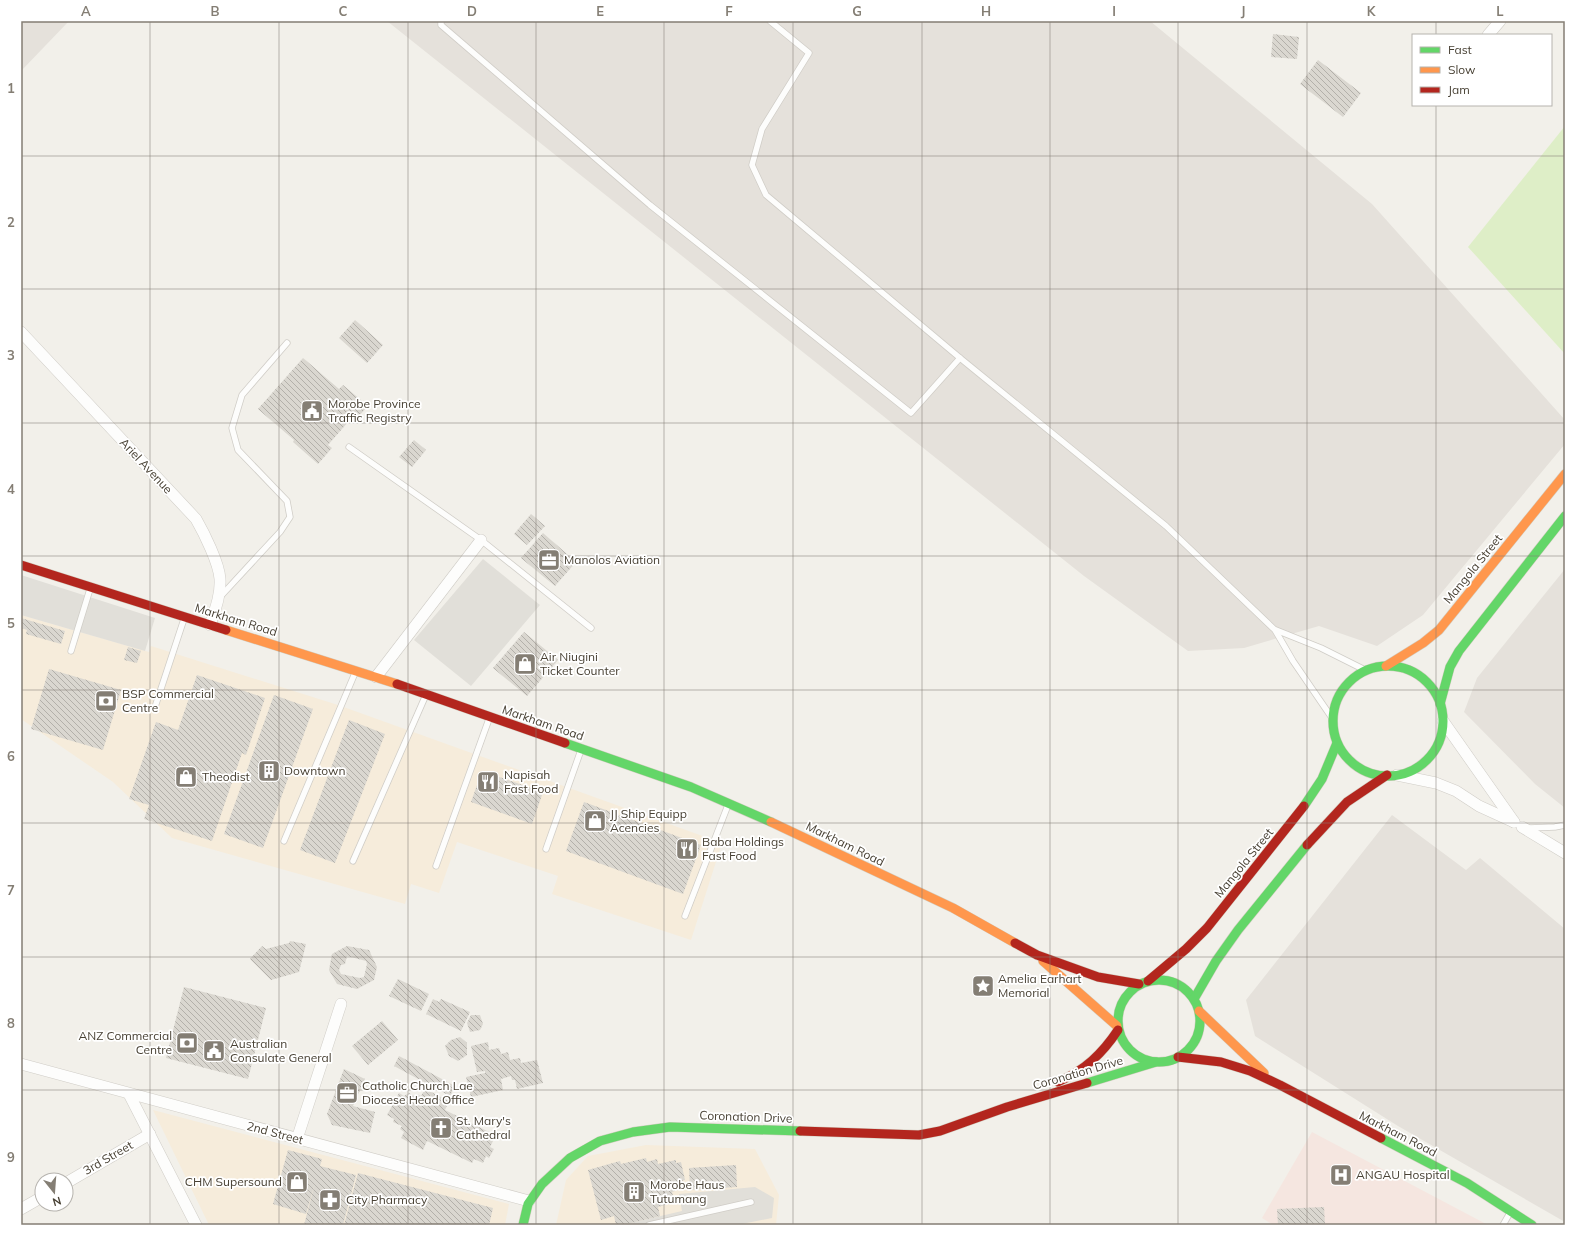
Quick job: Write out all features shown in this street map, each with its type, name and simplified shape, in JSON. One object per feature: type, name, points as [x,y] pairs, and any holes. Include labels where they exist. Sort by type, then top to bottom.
[{"type":"main road","name":"Mangola Street","points":[[1386,666],[1423,643],[1439,630],[1565,474]]},
{"type":"main road","points":[[1440,704],[1450,667],[1459,651],[1565,516]]},
{"type":"main road","name":"Markham Road","points":[[21,565],[376,677],[691,787],[782,826],[953,908],[1037,955],[1098,977],[1143,983]]},
{"type":"main road","points":[[1194,999],[1216,961],[1238,930],[1310,841],[1347,802],[1392,775],[1412,770],[1424,761],[1434,750],[1441,735],[1443,720],[1440,704],[1434,691],[1426,680],[1414,672],[1401,667],[1386,666],[1365,670],[1352,679],[1342,690],[1335,703],[1332,718],[1333,731],[1337,743],[1346,756],[1357,767],[1371,773],[1392,775]]},
{"type":"main road","name":"Mangola Street","points":[[1143,983],[1186,949],[1207,928],[1294,820],[1322,779],[1337,743]]},
{"type":"main road","name":"Markham Road","points":[[1037,955],[1118,1028]]},
{"type":"main road","points":[[1158,979],[1179,984],[1187,990],[1194,999],[1199,1010],[1199,1032],[1194,1042],[1188,1051],[1168,1061],[1156,1062],[1143,1059],[1132,1053],[1123,1042],[1118,1028],[1118,1013],[1122,1002],[1129,992],[1143,983],[1158,979]]},
{"type":"main road","name":"Markham Road","points":[[1199,1010],[1214,1028],[1271,1080]]},
{"type":"main road","name":"Coronation Drive","points":[[1007,1107],[1079,1073],[1088,1067],[1102,1054],[1118,1028]]},
{"type":"main road","name":"Markham Road","points":[[1178,1057],[1213,1060],[1236,1066],[1271,1080],[1319,1107],[1430,1163],[1511,1210],[1532,1225]]},
{"type":"main road","name":"Coronation Drive","points":[[523,1225],[528,1201],[555,1169],[583,1148],[618,1135],[639,1130],[670,1127],[696,1127],[912,1136],[940,1131],[1007,1107],[1156,1062]]},
{"type":"street","points":[[1489,34],[1500,21]]},
{"type":"street","name":"Ariel Avenue","points":[[21,332],[196,519],[211,550],[220,578],[219,598],[210,625]]},
{"type":"street","points":[[376,677],[481,540]]},
{"type":"street","points":[[1443,720],[1518,824]]},
{"type":"street","points":[[1392,775],[1436,783],[1456,791],[1479,806],[1518,824],[1565,853]]},
{"type":"street","points":[[297,1139],[341,1004]]},
{"type":"street","name":"2nd Street","points":[[21,1064],[528,1201]]},
{"type":"street","points":[[129,1094],[196,1225]]},
{"type":"street","name":"3rd Street","points":[[74,1178],[150,1134]]},
{"type":"street","points":[[21,1209],[34,1202]]},
{"type":"lane","points":[[441,21],[441,25],[650,205],[911,414],[960,358]]},
{"type":"lane","points":[[770,21],[809,53],[762,129],[752,165],[766,195],[960,358],[1166,526],[1275,630],[1293,661],[1332,718]]},
{"type":"lane","points":[[219,598],[280,532],[290,517],[287,501],[238,450],[232,428],[242,395],[287,343]]},
{"type":"lane","points":[[349,447],[481,540],[591,628]]},
{"type":"lane","points":[[71,651],[90,587]]},
{"type":"lane","points":[[155,708],[184,617]]},
{"type":"lane","points":[[1275,630],[1322,648],[1365,670]]},
{"type":"lane","points":[[284,841],[356,671]]},
{"type":"lane","points":[[353,861],[425,694]]},
{"type":"lane","points":[[436,866],[490,717]]},
{"type":"lane","points":[[546,849],[581,749]]},
{"type":"lane","points":[[685,916],[729,803]]},
{"type":"lane","points":[[1518,824],[1540,829],[1565,824]]},
{"type":"lane","points":[[649,1225],[752,1202]]},
{"type":"lane","points":[[1503,1225],[1511,1210]]},
{"type":"shaded area","points":[[21,21],[69,21],[21,71]]},
{"type":"shaded area","points":[[387,21],[1150,21],[1372,204],[1565,420],[1565,444],[1423,615],[1377,646],[1319,626],[1244,648],[1188,651],[1084,576]]},
{"type":"shaded area","points":[[483,559],[540,605],[471,686],[414,640]]},
{"type":"shaded area","points":[[1565,569],[1565,808],[1535,784],[1464,712],[1477,678]]},
{"type":"shaded area","points":[[21,575],[155,618],[145,651],[21,615]]},
{"type":"shaded area","points":[[21,615],[149,652],[151,646],[338,705],[722,843],[691,940],[552,894],[558,876],[457,842],[439,893],[411,884],[405,904],[172,838],[113,782],[21,719]]},
{"type":"shaded area","points":[[1392,815],[1466,870],[1480,858],[1565,929],[1565,1222],[1398,1126],[1255,1036],[1246,1000]]},
{"type":"shaded area","points":[[153,1110],[509,1204],[505,1225],[209,1225]]},
{"type":"shaded area","name":"ANGAU Hospital","points":[[1312,1132],[1488,1225],[1273,1225],[1262,1218]]},
{"type":"shaded area","points":[[646,1145],[755,1149],[779,1195],[776,1225],[556,1225],[566,1180],[588,1156]]},
{"type":"shaded area","points":[[755,1187],[774,1198],[772,1218],[737,1225],[622,1225],[682,1211],[679,1194]]},
{"type":"green space","points":[[1565,126],[1565,354],[1468,247]]},
{"type":"building","points":[[1273,34],[1299,37],[1297,59],[1271,57]]},
{"type":"building","points":[[1318,60],[1361,93],[1343,117],[1300,84]]},
{"type":"building","points":[[355,320],[383,345],[367,363],[339,338]]},
{"type":"building","name":"Morobe Province Traffic Registry","points":[[303,358],[339,389],[343,385],[368,406],[358,417],[355,414],[328,445],[332,448],[318,464],[293,442],[294,440],[258,409]]},
{"type":"building","points":[[414,440],[426,450],[412,467],[399,457]]},
{"type":"building","points":[[531,514],[545,526],[527,545],[514,534]]},
{"type":"building","name":"Manolos Aviation","points":[[543,533],[576,562],[555,586],[521,558]]},
{"type":"building","points":[[21,618],[65,631],[61,644],[26,634],[27,630],[21,628]]},
{"type":"building","name":"Air Niugini Ticket Counter","points":[[524,632],[558,660],[527,696],[493,668]]},
{"type":"building","points":[[128,647],[141,651],[137,663],[124,660]]},
{"type":"building","points":[[49,669],[121,690],[103,750],[31,729]]},
{"type":"building","name":"Theodist","points":[[197,675],[265,698],[246,755],[242,753],[212,841],[144,819],[149,805],[129,799],[156,722],[178,730]]},
{"type":"building","name":"Downtown","points":[[274,695],[313,709],[263,848],[224,834]]},
{"type":"building","name":"Downtown","points":[[349,720],[385,734],[335,863],[300,850]]},
{"type":"building","points":[[482,771],[543,792],[532,824],[471,802]]},
{"type":"building","points":[[584,802],[701,845],[683,894],[566,851]]},
{"type":"building","points":[[290,941],[306,944],[299,972],[271,980],[250,959],[262,946],[266,949],[289,943]]},
{"type":"building","points":[[347,946],[369,950],[377,967],[374,980],[357,989],[337,984],[329,970],[332,954]],"holes":[[[347,956],[366,961],[367,964],[364,977],[360,978],[341,974],[339,970],[341,965],[345,964]]]},
{"type":"building","points":[[398,979],[429,994],[421,1011],[389,996]]},
{"type":"building","points":[[184,987],[266,1008],[248,1079],[166,1058]]},
{"type":"building","points":[[433,999],[439,1002],[441,999],[470,1012],[461,1031],[426,1014]]},
{"type":"building","points":[[471,1015],[480,1015],[483,1024],[480,1030],[470,1032],[467,1023]]},
{"type":"building","points":[[382,1021],[398,1040],[368,1065],[352,1046]]},
{"type":"building","points":[[460,1037],[467,1043],[467,1055],[458,1061],[449,1056],[445,1046],[451,1040]]},
{"type":"building","points":[[488,1042],[489,1050],[499,1048],[501,1054],[508,1052],[510,1060],[520,1058],[521,1063],[537,1060],[543,1083],[517,1089],[515,1080],[512,1080],[511,1076],[501,1079],[503,1090],[471,1097],[466,1077],[485,1073],[485,1071],[477,1072],[471,1046]]},
{"type":"building","points":[[399,1056],[455,1086],[450,1096],[394,1066]]},
{"type":"building","name":"Catholic Church Lae Diocese Head Office","points":[[344,1069],[365,1079],[353,1106],[375,1112],[370,1133],[332,1125],[327,1114]]},
{"type":"building","name":"St. Mary's Cathedral","points":[[425,1089],[449,1101],[445,1110],[489,1132],[486,1137],[493,1141],[490,1147],[494,1149],[489,1158],[486,1156],[483,1163],[474,1159],[472,1163],[427,1141],[423,1150],[401,1138],[404,1132],[400,1129],[402,1126],[393,1122],[394,1119],[387,1115],[399,1093],[404,1096],[409,1093],[416,1097],[417,1094],[421,1096]]},
{"type":"building","points":[[288,1150],[322,1159],[320,1166],[356,1175],[343,1225],[304,1225],[315,1183],[306,1214],[273,1204]]},
{"type":"building","name":"Morobe Haus Tutumang","points":[[646,1158],[647,1162],[657,1159],[658,1164],[676,1160],[676,1163],[681,1162],[685,1180],[673,1183],[675,1191],[672,1192],[675,1202],[658,1207],[660,1216],[623,1225],[616,1225],[614,1216],[601,1220],[588,1170],[620,1161],[621,1164]]},
{"type":"building","points":[[736,1165],[737,1187],[690,1190],[689,1168]]},
{"type":"building","points":[[358,1173],[493,1208],[489,1225],[344,1225]]},
{"type":"building","points":[[1324,1207],[1325,1224],[1278,1225],[1277,1209]]},
{"type":"traffic: fast","points":[[1440,704],[1450,667],[1459,651],[1565,516]]},
{"type":"traffic: fast","points":[[1388,666],[1409,670],[1427,682],[1439,700],[1443,721],[1439,742],[1427,760],[1409,772],[1388,776],[1367,772],[1349,760],[1337,742],[1333,721],[1337,700],[1349,682],[1367,670],[1388,666]]},
{"type":"traffic: fast","points":[[565,743],[691,787],[771,822]]},
{"type":"traffic: fast","points":[[1304,806],[1322,779],[1337,743]]},
{"type":"traffic: fast","points":[[1194,999],[1216,961],[1238,930],[1307,845]]},
{"type":"traffic: fast","points":[[1151,980],[1167,980],[1182,987],[1193,998],[1200,1013],[1200,1021],[1200,1029],[1197,1037],[1188,1050],[1175,1059],[1167,1062],[1151,1062],[1136,1055],[1125,1044],[1118,1029],[1118,1013],[1125,998],[1136,987],[1151,980]]},
{"type":"traffic: fast","points":[[1087,1083],[1156,1062]]},
{"type":"traffic: fast","points":[[523,1225],[528,1204],[542,1184],[570,1158],[600,1141],[633,1132],[670,1127],[800,1131]]},
{"type":"traffic: fast","points":[[1381,1138],[1467,1183],[1532,1225]]},
{"type":"traffic: slow","points":[[1386,666],[1423,643],[1439,630],[1565,474]]},
{"type":"traffic: slow","points":[[226,630],[397,684]]},
{"type":"traffic: slow","points":[[771,822],[953,908],[1015,943]]},
{"type":"traffic: slow","points":[[1043,961],[1117,1026]]},
{"type":"traffic: slow","points":[[1199,1011],[1264,1073]]},
{"type":"traffic: jam","points":[[21,565],[226,630]]},
{"type":"traffic: jam","points":[[397,684],[565,743]]},
{"type":"traffic: jam","points":[[1307,845],[1347,802],[1387,775]]},
{"type":"traffic: jam","points":[[1148,981],[1186,949],[1207,928],[1304,806]]},
{"type":"traffic: jam","points":[[1015,943],[1037,955],[1098,977],[1139,984]]},
{"type":"traffic: jam","points":[[1058,1082],[1085,1067],[1106,1047],[1118,1030]]},
{"type":"traffic: jam","points":[[1178,1057],[1221,1062],[1250,1071],[1381,1138]]},
{"type":"traffic: jam","points":[[800,1131],[919,1135],[940,1131],[1007,1107],[1087,1083]]},
{"type":"place","name":"Morobe Province Traffic Registry","points":[[312,411]]},
{"type":"place","name":"Manolos Aviation","points":[[549,560]]},
{"type":"place","name":"Air Niugini Ticket Counter","points":[[525,664]]},
{"type":"place","name":"BSP Commercial Centre","points":[[106,701]]},
{"type":"place","name":"Downtown","points":[[269,771]]},
{"type":"place","name":"Theodist","points":[[186,777]]},
{"type":"place","name":"Napisah Fast Food","points":[[488,782]]},
{"type":"place","name":"JJ Ship Equipp Acencies","points":[[595,821]]},
{"type":"place","name":"Baba Holdings Fast Food","points":[[687,849]]},
{"type":"place","name":"Amelia Earhart Memorial","points":[[983,986]]},
{"type":"place","name":"ANZ Commercial Centre","points":[[187,1043]]},
{"type":"place","name":"Australian Consulate General","points":[[214,1051]]},
{"type":"place","name":"Catholic Church Lae Diocese Head Office","points":[[347,1093]]},
{"type":"place","name":"St. Mary's Cathedral","points":[[441,1128]]},
{"type":"place","name":"ANGAU Hospital","points":[[1341,1175]]},
{"type":"place","name":"CHM Supersound","points":[[297,1182]]},
{"type":"place","name":"Morobe Haus Tutumang","points":[[634,1192]]},
{"type":"place","name":"City Pharmacy","points":[[330,1200]]}]
